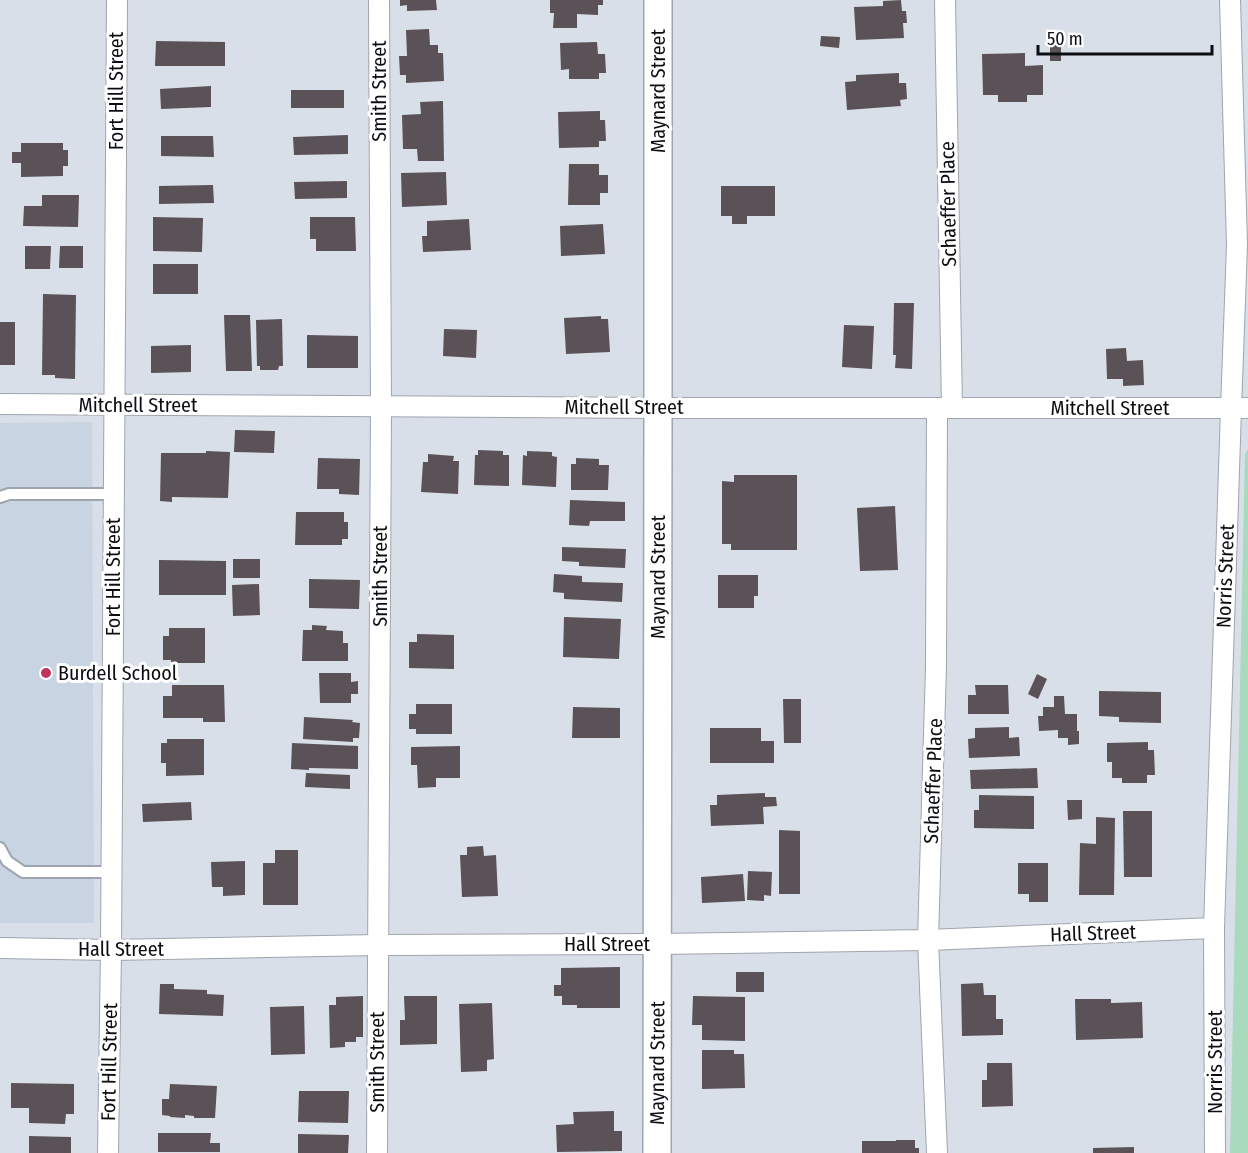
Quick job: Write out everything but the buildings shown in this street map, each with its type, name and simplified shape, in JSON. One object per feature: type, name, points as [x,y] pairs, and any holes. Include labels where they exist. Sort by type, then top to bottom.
[{"type":"street","name":"Fort Hill Street","points":[[108,1153],[117,0]]},
{"type":"street","name":"Smith Street","points":[[377,1153],[381,406],[379,0]]},
{"type":"street","name":"Maynard Street","points":[[657,1153],[658,0]]},
{"type":"street","name":"Schaeffer Place","points":[[937,1153],[928,939],[945,408],[945,0]]},
{"type":"street","name":"Norris Street","points":[[1215,1153],[1214,928],[1239,408],[1230,0]]},
{"type":"street","name":"Mitchell Street","points":[[0,404],[658,408],[1239,408]]},
{"type":"street","name":"Hall Street","points":[[0,948],[111,950],[378,945],[658,944],[928,939],[1214,928]]},
{"type":"lane","points":[[0,497],[9,494],[113,494]]},
{"type":"lane","points":[[0,848],[7,861],[23,872],[111,872]]},
{"type":"shaded area","name":"Burdell School","points":[[92,422],[94,923],[0,923],[0,423]]},
{"type":"green space","points":[[1248,449],[1248,1153],[1230,1153],[1245,454]]},
{"type":"place","name":"Burdell School","points":[[46,673]]}]
